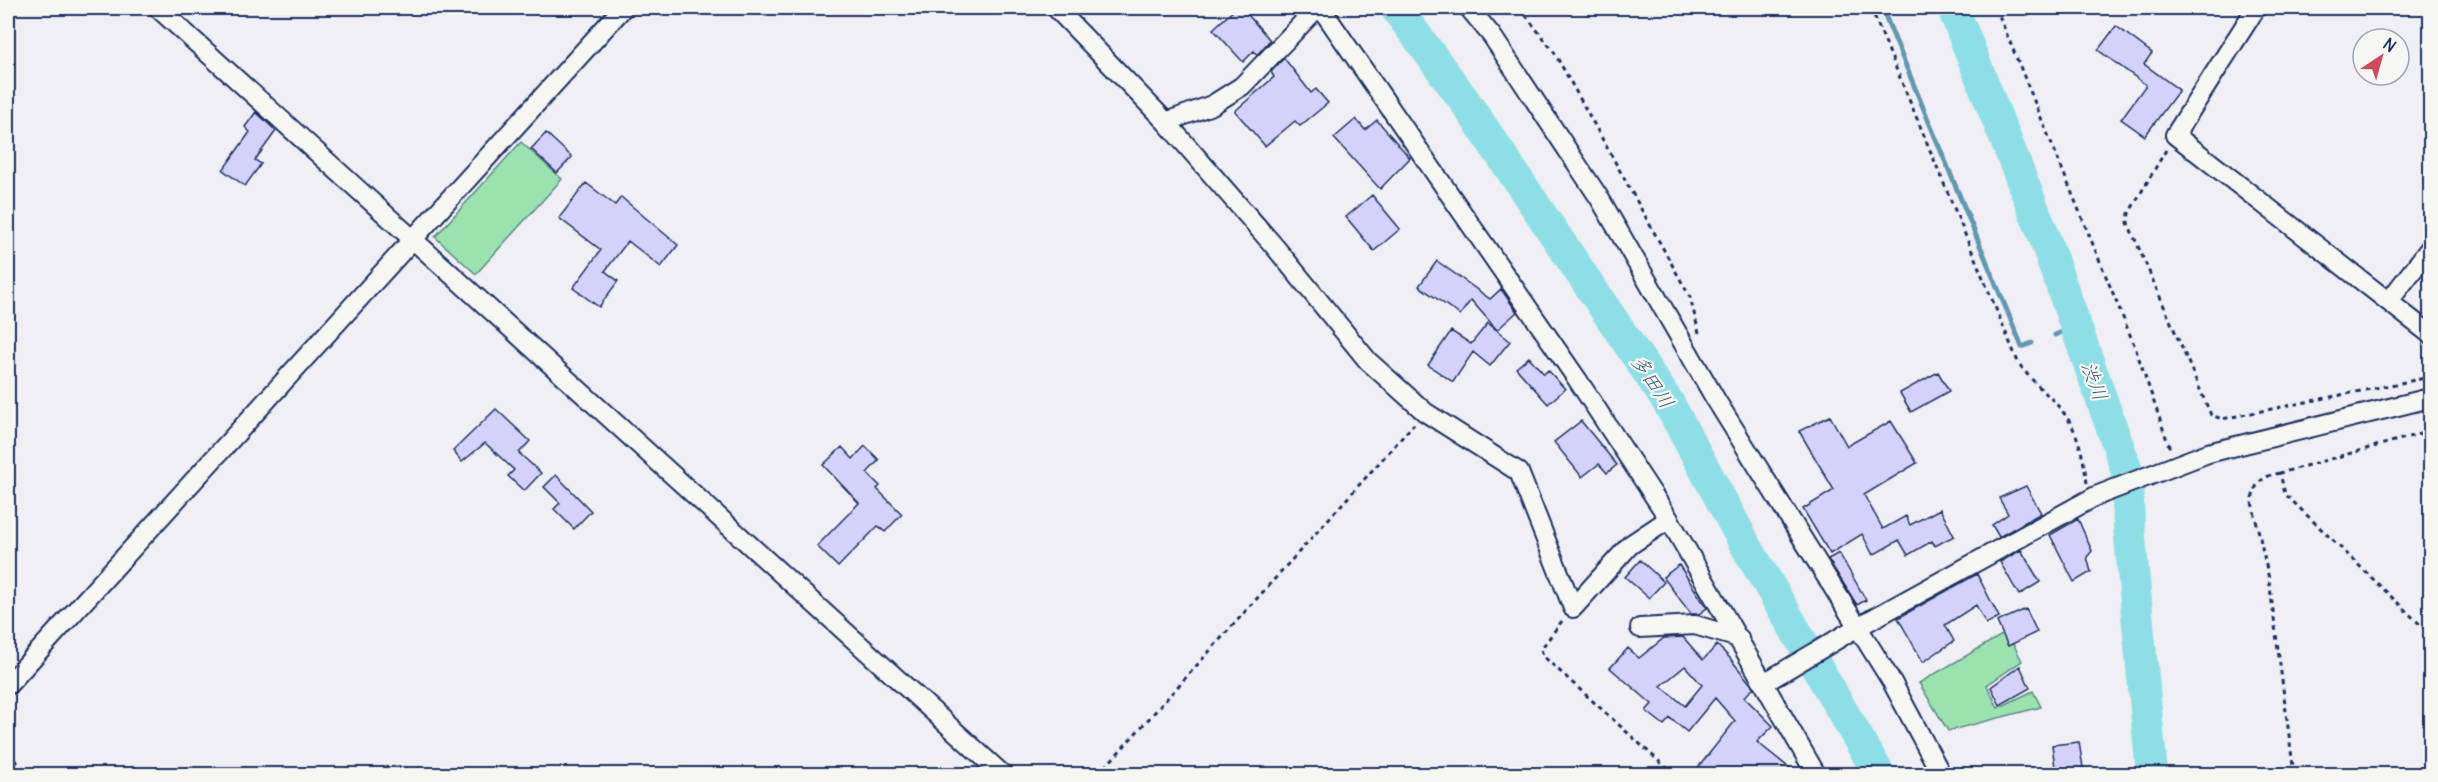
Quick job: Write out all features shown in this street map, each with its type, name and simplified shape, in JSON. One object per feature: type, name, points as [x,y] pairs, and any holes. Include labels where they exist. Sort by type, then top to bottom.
[{"type":"street","points":[[158,8],[1002,774]]},
{"type":"street","points":[[8,685],[623,8]]},
{"type":"street","points":[[1056,8],[1166,122],[1275,247],[1368,361],[1425,412],[1518,472],[1573,608],[1630,545],[1669,519]]},
{"type":"street","points":[[1166,122],[1212,105],[1242,86],[1319,8],[1570,369],[1669,519],[1739,638],[1770,679],[1816,774]]},
{"type":"street","points":[[1469,8],[1492,36],[1600,199],[1852,630],[1892,682],[1941,774]]},
{"type":"street","points":[[2256,8],[2175,135],[2430,334]]},
{"type":"street","points":[[2389,302],[2430,249]]},
{"type":"street","points":[[1770,679],[1852,630],[2093,498],[2208,453],[2430,398]]},
{"type":"street","points":[[1640,628],[1695,625],[1739,638]]},
{"type":"path","points":[[1520,8],[1554,52],[1690,297],[1701,342]]},
{"type":"path","points":[[1871,8],[2018,362],[2027,376],[2063,412],[2082,449],[2093,498]]},
{"type":"path","points":[[1996,8],[2135,347],[2170,467]]},
{"type":"path","points":[[2038,8],[2047,14],[2058,8]]},
{"type":"path","points":[[2175,135],[2129,213],[2128,222],[2211,416],[2222,419],[2430,377]]},
{"type":"path","points":[[1099,774],[1425,412]]},
{"type":"path","points":[[2294,774],[2269,579],[2253,502],[2253,491],[2258,482],[2266,476],[2430,431]]},
{"type":"path","points":[[2280,473],[2285,494],[2430,634]]},
{"type":"path","points":[[1573,608],[1544,642],[1540,650],[1543,656],[1673,774]]},
{"type":"path","points":[[8,754],[30,774]]},
{"type":"green space","points":[[521,142],[562,179],[476,274],[435,237]]},
{"type":"green space","points":[[2007,632],[2022,661],[1987,685],[1998,708],[2033,691],[2041,707],[1948,731],[1919,683]]},
{"type":"building","points":[[1236,8],[1242,8],[1270,40],[1257,55],[1254,51],[1243,62],[1213,29]]},
{"type":"building","points":[[2116,26],[2152,53],[2144,64],[2179,90],[2145,136],[2121,119],[2146,85],[2098,50]]},
{"type":"building","points":[[1284,58],[1311,93],[1316,89],[1328,103],[1300,126],[1295,121],[1265,146],[1235,111],[1274,77],[1271,72]]},
{"type":"building","points":[[256,112],[276,131],[255,160],[261,164],[245,186],[223,170],[250,132],[245,127]]},
{"type":"building","points":[[1356,119],[1365,130],[1377,120],[1410,158],[1380,189],[1334,138]]},
{"type":"building","points":[[546,133],[572,157],[557,173],[531,149]]},
{"type":"building","points":[[586,183],[615,205],[621,197],[678,245],[661,267],[628,241],[605,271],[618,281],[599,307],[573,288],[601,250],[559,218]]},
{"type":"building","points":[[1372,195],[1400,229],[1374,251],[1346,217]]},
{"type":"building","points":[[1437,261],[1490,299],[1501,289],[1517,312],[1497,330],[1471,300],[1460,315],[1419,286]]},
{"type":"building","points":[[1488,323],[1510,341],[1490,366],[1473,352],[1453,382],[1428,365],[1451,331],[1471,344]]},
{"type":"building","points":[[1529,357],[1544,374],[1548,370],[1565,389],[1548,404],[1516,368]]},
{"type":"building","points":[[1938,372],[1949,391],[1911,412],[1900,393]]},
{"type":"building","points":[[496,409],[530,441],[519,453],[541,473],[524,491],[508,476],[514,470],[485,443],[462,462],[453,451]]},
{"type":"building","points":[[1830,416],[1847,446],[1891,421],[1917,463],[1864,495],[1883,529],[1906,516],[1910,525],[1940,509],[1954,536],[1935,546],[1932,541],[1908,555],[1899,540],[1873,555],[1862,534],[1830,554],[1803,509],[1834,490],[1799,431]]},
{"type":"building","points":[[1581,421],[1617,465],[1607,473],[1599,464],[1582,477],[1554,442]]},
{"type":"building","points":[[865,446],[879,460],[867,473],[880,486],[877,489],[902,514],[885,532],[878,526],[838,567],[817,546],[859,503],[823,465],[842,447],[853,459]]},
{"type":"building","points":[[556,475],[591,511],[574,529],[554,509],[560,503],[544,487]]},
{"type":"building","points":[[2026,486],[2041,513],[1999,537],[1992,525],[2008,514],[1999,498]]},
{"type":"building","points":[[2078,519],[2092,551],[2087,557],[2091,572],[2074,582],[2050,535]]},
{"type":"building","points":[[2021,550],[2040,582],[2019,595],[2000,562]]},
{"type":"building","points":[[1839,553],[1866,600],[1857,605],[1828,559]]},
{"type":"building","points":[[1640,560],[1664,582],[1649,598],[1625,577]]},
{"type":"building","points":[[1679,565],[1707,608],[1699,614],[1691,614],[1663,577]]},
{"type":"building","points":[[1977,574],[1999,617],[1986,624],[1976,605],[1945,625],[1954,641],[1923,662],[1898,618]]},
{"type":"building","points":[[2026,609],[2037,632],[2008,646],[1997,622]]},
{"type":"building","points":[[1683,637],[1703,660],[1717,645],[1729,657],[1754,688],[1744,697],[1773,726],[1757,742],[1797,774],[1727,774],[1720,769],[1716,774],[1693,774],[1735,721],[1715,698],[1687,732],[1670,718],[1664,725],[1646,711],[1652,704],[1610,668],[1628,648],[1639,658],[1664,638]],"holes":[[[1685,666],[1702,685],[1685,706],[1661,686]]]},
{"type":"building","points":[[2020,666],[2030,688],[2000,705],[1991,687]]},
{"type":"building","points":[[2079,742],[2084,774],[2056,774],[2052,745]]},
{"type":"waterway","name":"多田川","points":[[1396,8],[1464,100],[1668,402],[1745,544],[1879,774]]},
{"type":"waterway","points":[[1882,8],[2022,347],[2032,343]]},
{"type":"waterway","name":"渋川","points":[[1953,8],[2041,228],[2127,471],[2129,527],[2152,774]]},
{"type":"waterway","points":[[2055,335],[2077,326]]}]
